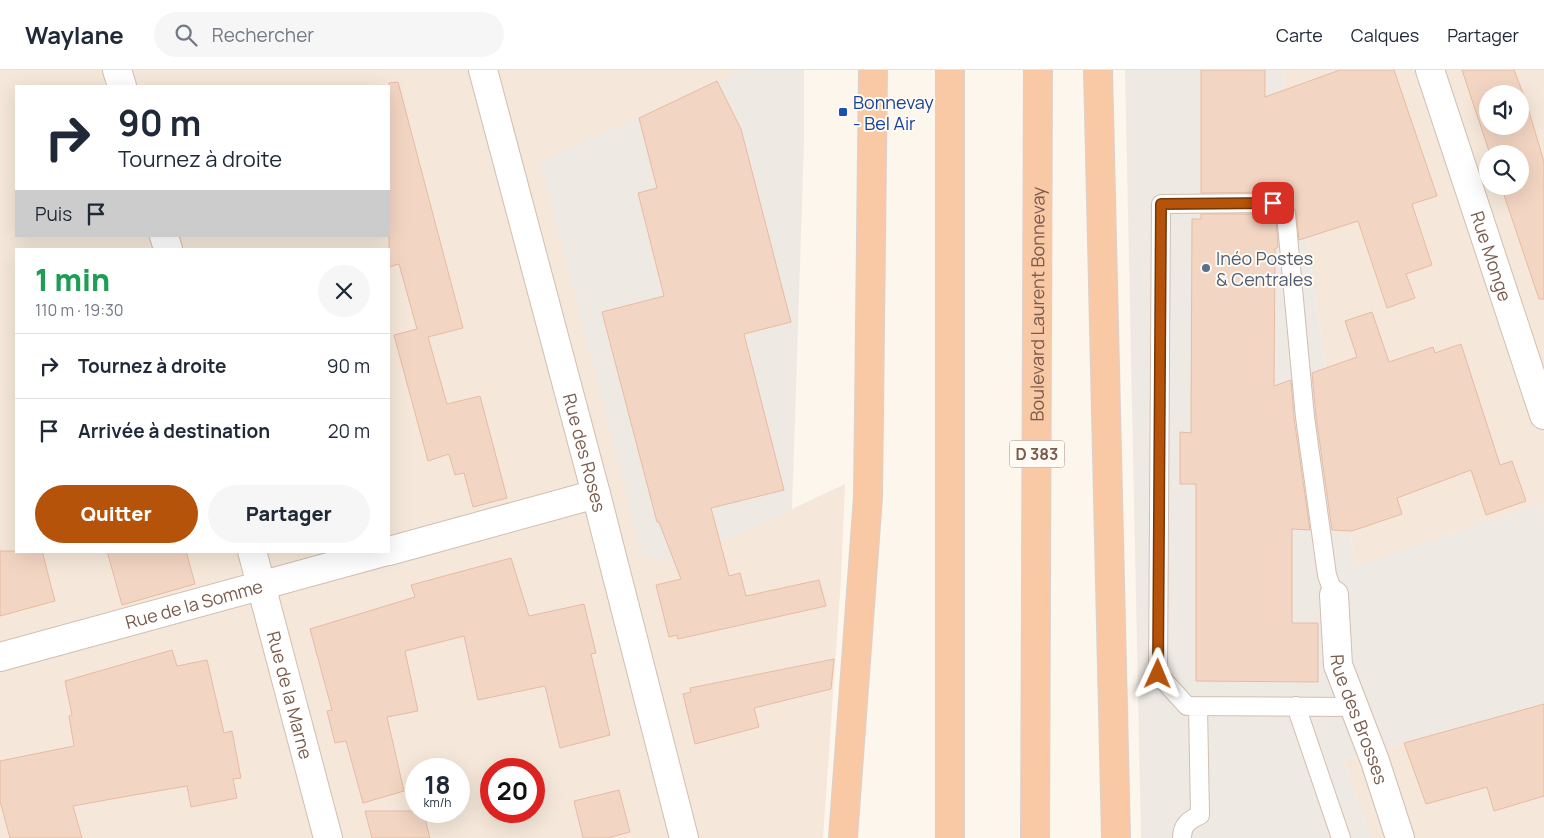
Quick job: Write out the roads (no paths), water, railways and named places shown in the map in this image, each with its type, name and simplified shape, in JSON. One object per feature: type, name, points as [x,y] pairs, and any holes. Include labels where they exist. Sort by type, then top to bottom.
[{"type":"highway","points":[[843,838],[868,497],[872,70]]},
{"type":"highway","points":[[950,70],[950,838]]},
{"type":"highway","name":"Boulevard Laurent Bonnevay","points":[[1035,838],[1038,70]]},
{"type":"highway","points":[[1098,70],[1116,838]]},
{"type":"street","points":[[118,70],[122,85]]},
{"type":"street","name":"Rue des Roses","points":[[483,70],[596,494],[684,838]]},
{"type":"street","name":"Rue Monge","points":[[1430,70],[1544,415]]},
{"type":"street","name":"Rue de la Somme","points":[[390,550],[596,494]]},
{"type":"street","name":"Rue de la Marne","points":[[253,553],[328,838]]},
{"type":"street","name":"Rue de la Somme","points":[[0,657],[381,553]]},
{"type":"street","name":"Rue des Brosses","points":[[1334,595],[1338,665],[1375,761],[1400,838]]},
{"type":"lane","points":[[1334,595],[1327,574],[1305,417],[1286,214],[1273,203],[1161,204],[1158,674],[1187,706],[1354,707]]},
{"type":"lane","points":[[1182,838],[1182,830],[1190,820],[1200,815],[1198,706]]},
{"type":"lane","points":[[1296,706],[1341,838]]},
{"type":"place","name":"Bonnevay - Bel Air","points":[[843,112]]},
{"type":"place","name":"Inéo Postes & Centrales","points":[[1206,268]]}]
